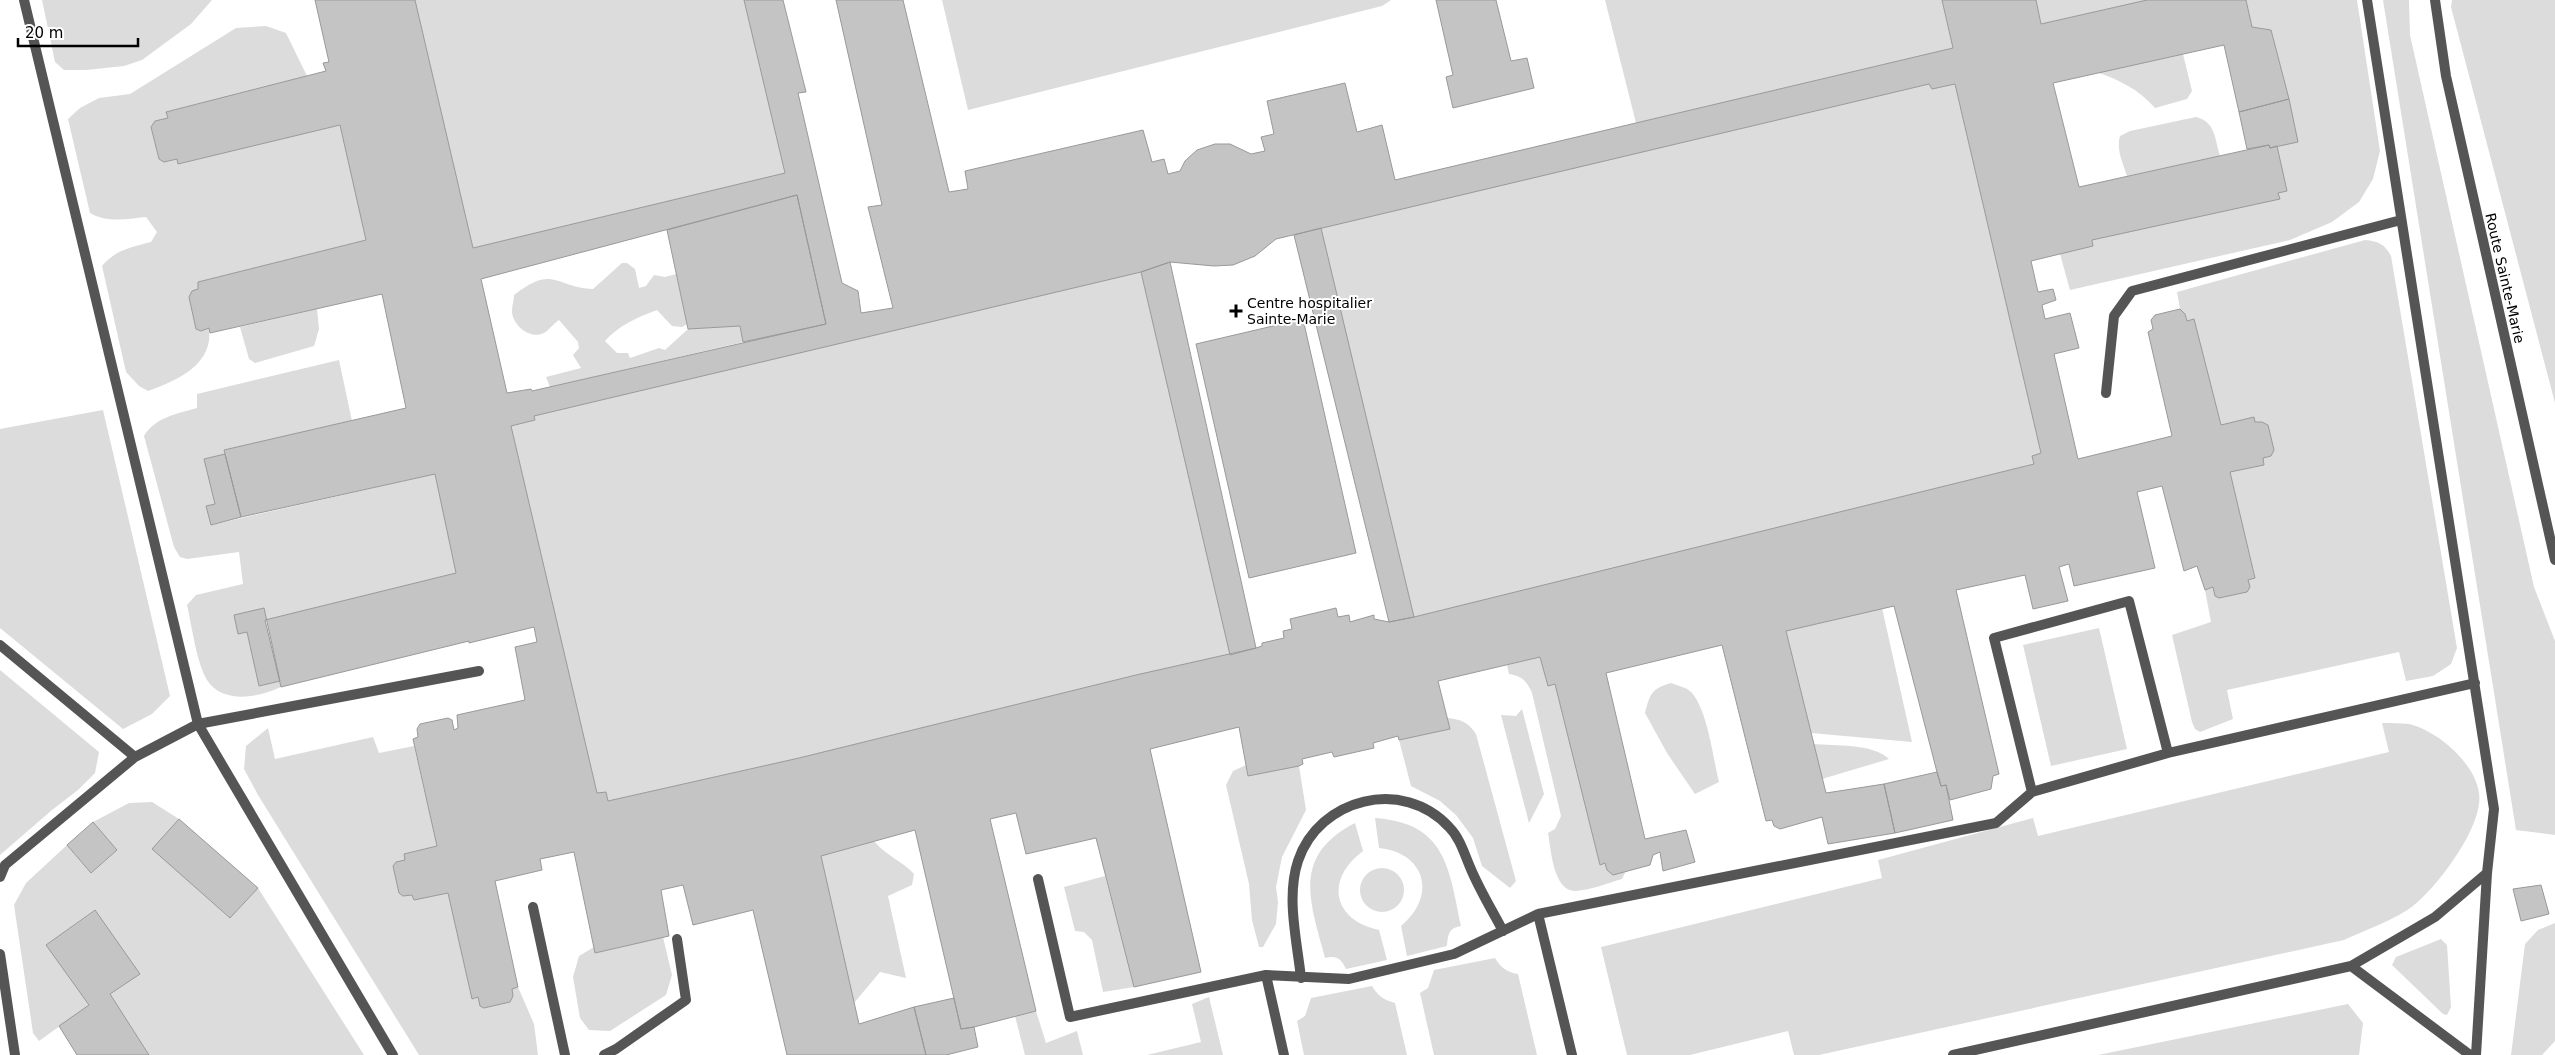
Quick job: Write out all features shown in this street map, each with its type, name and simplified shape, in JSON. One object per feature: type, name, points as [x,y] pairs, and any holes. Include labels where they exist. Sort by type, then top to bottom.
[{"type":"street","points":[[24,0],[198,724],[393,1055]]},
{"type":"street","points":[[2367,0],[2494,809],[2487,873],[2476,1055]]},
{"type":"street","name":"Route Sainte-Marie","points":[[2435,0],[2446,76],[2555,560]]},
{"type":"street","points":[[2106,393],[2114,316],[2132,291],[2401,220]]},
{"type":"street","points":[[2032,792],[1994,638],[2129,601],[2168,753]]},
{"type":"street","points":[[0,645],[135,757]]},
{"type":"street","points":[[0,877],[5,865],[135,757],[198,724],[479,670]]},
{"type":"street","points":[[1038,879],[1070,1017],[1266,976],[1349,979],[1454,954],[1538,914],[1996,823],[2032,792],[2168,753],[2475,683]]},
{"type":"street","points":[[1301,978],[1295,922],[1294,884],[1298,861],[1308,840],[1322,822],[1341,808],[1363,800],[1387,798],[1410,802],[1431,812],[1449,827],[1462,846],[1470,868],[1503,931]]},
{"type":"street","points":[[1953,1055],[2351,966],[2436,917],[2487,873]]},
{"type":"street","points":[[533,907],[565,1055]]},
{"type":"street","points":[[1538,914],[1572,1055]]},
{"type":"street","points":[[604,1055],[616,1049],[686,1000],[677,939]]},
{"type":"street","points":[[0,954],[15,1055]]},
{"type":"street","points":[[2351,966],[2470,1055]]},
{"type":"street","points":[[1266,976],[1284,1055]]},
{"type":"shaded area","points":[[42,0],[212,0],[191,24],[142,60],[124,66],[64,70],[55,62]]},
{"type":"shaded area","points":[[415,0],[744,0],[785,173],[473,248]]},
{"type":"shaded area","points":[[942,0],[1391,0],[1382,6],[968,110]]},
{"type":"shaded area","points":[[1605,0],[1942,0],[1953,48],[1636,123]]},
{"type":"shaded area","points":[[2036,0],[2147,0],[2041,24]]},
{"type":"shaded area","points":[[2246,0],[2357,0],[2380,151],[2373,179],[2359,202],[2332,222],[2290,240],[2070,290],[2060,254],[2093,246],[2092,240],[2279,199],[2278,193],[2287,191],[2277,146],[2289,99],[2271,30],[2252,27]]},
{"type":"shaded area","points":[[2383,0],[2409,0],[2410,35],[2534,587],[2555,641],[2555,835],[2516,830]]},
{"type":"shaded area","points":[[2452,0],[2555,0],[2555,403],[2451,7]]},
{"type":"shaded area","points":[[266,26],[286,33],[307,76],[166,112],[168,118],[155,121],[151,127],[159,159],[164,162],[177,159],[179,164],[340,125],[366,240],[198,282],[198,289],[192,291],[189,297],[196,329],[201,331],[209,328],[209,341],[206,352],[191,370],[170,382],[148,391],[139,386],[126,372],[102,266],[118,253],[151,242],[157,232],[146,217],[110,219],[90,213],[68,119],[80,108],[99,98],[130,94],[236,28]]},
{"type":"shaded area","points":[[2183,54],[2192,91],[2187,99],[2155,108],[2142,95],[2128,86],[2096,72]]},
{"type":"shaded area","points":[[1929,84],[1932,89],[1955,84],[2041,453],[2032,456],[2034,464],[1414,617],[1321,228]]},
{"type":"shaded area","points":[[2196,117],[2207,122],[2211,127],[2220,156],[2127,176],[2119,151],[2120,136],[2130,131]]},
{"type":"shaded area","points":[[2365,240],[2381,244],[2391,256],[2457,648],[2451,664],[2433,676],[2406,681],[2399,652],[2227,690],[2233,719],[2200,732],[2195,729],[2192,722],[2172,635],[2211,622],[2205,590],[2213,587],[2215,596],[2219,598],[2247,592],[2250,587],[2248,580],[2255,577],[2230,472],[2264,465],[2263,458],[2271,456],[2274,450],[2268,425],[2262,422],[2221,425],[2194,320],[2187,321],[2185,314],[2180,309],[2177,292]]},
{"type":"shaded area","points":[[622,263],[627,263],[635,269],[639,288],[646,286],[654,275],[665,277],[676,274],[687,324],[682,327],[672,326],[657,310],[629,322],[610,335],[605,341],[617,353],[628,353],[630,358],[659,348],[665,350],[688,329],[740,326],[743,342],[550,387],[546,377],[581,368],[573,355],[579,348],[578,342],[559,320],[546,332],[539,335],[523,330],[518,326],[513,316],[514,295],[527,286],[546,279],[593,289]]},
{"type":"shaded area","points":[[1141,272],[1230,655],[1136,675],[799,758],[608,801],[606,792],[597,793],[511,426],[535,420],[534,416]]},
{"type":"shaded area","points":[[317,309],[319,329],[314,346],[255,363],[249,359],[240,327]]},
{"type":"shaded area","points":[[339,360],[352,421],[224,450],[225,454],[204,459],[215,504],[206,506],[211,525],[435,474],[456,573],[265,620],[264,608],[235,615],[238,634],[247,632],[259,686],[280,681],[281,687],[253,696],[242,697],[222,693],[214,688],[203,672],[187,605],[196,595],[243,584],[239,552],[187,559],[180,557],[174,547],[144,436],[154,424],[161,420],[174,414],[197,408],[197,394]]},
{"type":"shaded area","points":[[103,410],[170,696],[152,714],[123,729],[0,628],[0,429]]},
{"type":"shaded area","points":[[1882,608],[1912,742],[1811,733],[1786,631]]},
{"type":"shaded area","points":[[2099,628],[2127,749],[2051,766],[2023,645]]},
{"type":"shaded area","points":[[1540,657],[1548,686],[1555,684],[1600,865],[1605,863],[1607,870],[1613,874],[1626,871],[1622,879],[1588,889],[1576,891],[1568,889],[1562,885],[1554,868],[1548,833],[1555,829],[1561,816],[1532,693],[1524,680],[1509,674],[1507,665]]},
{"type":"shaded area","points":[[0,670],[99,752],[95,773],[78,790],[0,855]]},
{"type":"shaded area","points":[[1671,683],[1688,689],[1698,701],[1712,748],[1719,782],[1695,794],[1667,753],[1645,713],[1652,693]]},
{"type":"shaded area","points":[[1522,709],[1544,794],[1529,823],[1501,715],[1516,716]]},
{"type":"shaded area","points":[[1447,718],[1464,722],[1476,734],[1516,881],[1510,888],[1482,866],[1473,838],[1456,815],[1440,801],[1411,786],[1399,740],[1450,729]]},
{"type":"shaded area","points":[[2382,723],[2409,724],[2443,741],[2463,760],[2476,782],[2479,793],[2479,807],[2467,838],[2457,855],[2446,871],[2423,897],[2398,916],[2344,940],[1819,1055],[1794,1055],[1788,1031],[1690,1055],[1627,1055],[1601,947],[1882,878],[1878,860],[2033,818],[2038,836],[2389,752]]},
{"type":"shaded area","points":[[268,728],[275,759],[373,737],[379,753],[414,746],[437,846],[404,854],[405,860],[396,862],[393,866],[399,893],[403,896],[412,895],[414,900],[448,893],[472,999],[478,997],[480,1006],[484,1008],[509,1002],[513,996],[512,989],[518,987],[534,1024],[538,1055],[419,1055],[258,795],[244,769],[246,746]]},
{"type":"shaded area","points":[[1813,744],[1863,748],[1873,750],[1889,759],[1822,779]]},
{"type":"shaded area","points":[[1246,765],[1248,776],[1299,766],[1306,810],[1282,857],[1276,887],[1278,902],[1276,924],[1263,947],[1259,947],[1252,920],[1249,884],[1226,785],[1233,771]]},
{"type":"shaded area","points":[[152,802],[179,819],[153,849],[230,918],[258,888],[364,1055],[149,1055],[110,994],[140,974],[94,910],[46,945],[89,1005],[39,1041],[33,1033],[14,905],[26,883],[67,845],[91,873],[117,850],[93,822],[129,803]]},
{"type":"shaded area","points":[[1375,818],[1399,822],[1417,829],[1430,839],[1440,852],[1452,885],[1461,926],[1454,928],[1450,932],[1447,946],[1407,956],[1401,926],[1412,914],[1419,902],[1422,889],[1421,878],[1416,867],[1407,858],[1395,852],[1379,848]]},
{"type":"shaded area","points":[[1355,823],[1363,851],[1351,862],[1343,874],[1339,886],[1339,897],[1343,908],[1351,917],[1363,925],[1379,930],[1387,960],[1346,969],[1338,959],[1333,957],[1325,958],[1314,918],[1310,882],[1313,865],[1321,850],[1335,836]]},
{"type":"shaded area","points":[[874,841],[914,874],[912,885],[888,896],[906,978],[880,972],[854,1003],[821,856]]},
{"type":"shaded area","points":[[1382,868],[1394,872],[1400,878],[1404,890],[1400,902],[1394,908],[1382,912],[1370,908],[1364,902],[1360,890],[1364,878],[1370,872]]},
{"type":"shaded area","points":[[1105,876],[1134,987],[1103,992],[1092,940],[1084,932],[1075,931],[1064,887]]},
{"type":"shaded area","points":[[2555,923],[2555,1041],[2542,1055],[2511,1055],[2525,944],[2538,930]]},
{"type":"shaded area","points":[[663,937],[672,975],[666,995],[610,1031],[589,1030],[580,1018],[573,977],[579,956],[594,947],[596,953]]},
{"type":"shaded area","points":[[2441,939],[2447,945],[2451,1007],[2447,1015],[2443,1014],[2392,965],[2396,957]]},
{"type":"shaded area","points":[[1495,958],[1505,969],[1518,974],[1537,1055],[1434,1055],[1420,993],[1428,988],[1434,970]]},
{"type":"shaded area","points":[[1372,986],[1382,997],[1395,1003],[1407,1055],[1304,1055],[1297,1021],[1305,1016],[1311,998]]},
{"type":"shaded area","points":[[1209,997],[1223,1055],[1147,1055],[1201,1042],[1192,1004]]},
{"type":"shaded area","points":[[2348,1004],[2363,1023],[2359,1055],[2098,1055]]},
{"type":"shaded area","points":[[1036,1011],[1046,1043],[1077,1031],[1083,1055],[1025,1055],[1015,1016]]},
{"type":"building","points":[[315,0],[415,0],[473,248],[785,173],[744,0],[783,0],[806,92],[798,93],[842,283],[858,291],[861,313],[893,308],[868,207],[882,205],[836,0],[903,0],[949,192],[968,189],[965,171],[1143,130],[1152,162],[1164,159],[1168,174],[1180,171],[1185,161],[1197,150],[1215,144],[1230,144],[1251,154],[1265,151],[1261,137],[1274,134],[1267,101],[1345,83],[1357,132],[1382,125],[1395,180],[1953,48],[1942,0],[2036,0],[2041,24],[2147,0],[2246,0],[2252,27],[2271,30],[2289,99],[2239,112],[2224,45],[2053,83],[2079,187],[2269,145],[2270,148],[2277,146],[2287,191],[2278,193],[2280,199],[2092,240],[2093,246],[2031,261],[2038,292],[2053,289],[2056,300],[2042,305],[2045,319],[2070,313],[2079,348],[2054,354],[2078,459],[2172,436],[2148,332],[2153,329],[2151,320],[2155,315],[2180,309],[2185,314],[2187,321],[2194,319],[2221,425],[2254,417],[2255,422],[2262,422],[2268,425],[2274,450],[2271,456],[2263,458],[2264,465],[2230,472],[2255,578],[2248,580],[2250,587],[2247,592],[2219,598],[2215,596],[2213,587],[2205,590],[2197,566],[2184,571],[2162,486],[2137,492],[2155,568],[2074,586],[2069,564],[2059,567],[2068,601],[2033,609],[2025,575],[1956,590],[1999,774],[1993,776],[1991,789],[1950,800],[1946,785],[1941,786],[1894,606],[1786,631],[1826,793],[1884,784],[1895,833],[1828,844],[1822,817],[1780,829],[1774,826],[1772,820],[1766,821],[1722,645],[1606,673],[1645,839],[1686,830],[1695,862],[1663,871],[1660,852],[1653,855],[1650,865],[1613,875],[1607,870],[1605,863],[1600,865],[1555,684],[1548,686],[1540,657],[1438,681],[1450,729],[1399,740],[1398,736],[1373,743],[1374,748],[1334,757],[1332,752],[1302,759],[1303,764],[1299,766],[1248,776],[1239,727],[1150,749],[1201,972],[1134,987],[1096,838],[1026,854],[1016,813],[990,819],[1036,1011],[974,1027],[961,1029],[915,830],[821,856],[859,1024],[914,1007],[926,1055],[787,1055],[753,910],[693,925],[683,885],[661,890],[669,936],[595,953],[574,852],[540,859],[542,870],[495,881],[518,987],[512,989],[513,996],[510,1002],[484,1008],[480,1006],[478,997],[472,999],[448,893],[414,900],[412,895],[403,896],[399,893],[393,866],[396,862],[405,860],[404,854],[437,846],[413,739],[418,737],[417,729],[420,724],[448,718],[452,720],[454,730],[458,728],[457,715],[525,700],[515,647],[537,642],[534,627],[281,687],[265,620],[456,573],[435,474],[241,517],[224,450],[406,408],[382,294],[210,333],[209,328],[201,331],[196,329],[189,297],[192,291],[198,289],[198,282],[366,240],[340,125],[178,164],[177,159],[164,162],[159,159],[151,127],[155,121],[168,118],[166,112],[326,71],[323,63],[329,62]],"holes":[[[1929,84],[1932,89],[1955,84],[2041,453],[2032,456],[2034,464],[1414,617],[1389,622],[1374,619],[1374,615],[1350,622],[1349,615],[1338,617],[1336,608],[1290,619],[1292,629],[1283,631],[1284,638],[1262,643],[1262,646],[1256,648],[1136,675],[799,758],[608,801],[606,792],[597,793],[511,426],[535,420],[534,416],[1141,272],[1170,262],[1214,266],[1233,265],[1255,256],[1276,239]],[[797,195],[826,324],[532,391],[531,389],[507,393],[481,279]]]},
{"type":"building","points":[[1436,0],[1496,0],[1511,61],[1527,58],[1534,88],[1453,108],[1446,77],[1453,75]]},
{"type":"building","points":[[2289,99],[2298,142],[2270,148],[2269,145],[2247,149],[2239,112]]},
{"type":"building","points":[[797,195],[826,324],[743,342],[740,326],[688,329],[667,230]]},
{"type":"building","points":[[1321,228],[1414,617],[1389,622],[1294,235]]},
{"type":"building","points":[[1170,262],[1256,648],[1230,655],[1141,272]]},
{"type":"building","points":[[1303,319],[1356,553],[1249,578],[1196,344]]},
{"type":"building","points":[[225,454],[241,517],[211,525],[206,506],[215,504],[204,459]]},
{"type":"building","points":[[264,608],[280,681],[259,686],[247,632],[238,634],[234,615]]},
{"type":"building","points":[[1937,772],[1941,786],[1946,785],[1953,820],[1895,833],[1884,784]]},
{"type":"building","points":[[179,819],[258,888],[230,918],[152,849]]},
{"type":"building","points":[[93,822],[117,850],[91,873],[67,845]]},
{"type":"building","points":[[2541,885],[2549,914],[2521,921],[2513,889]]},
{"type":"building","points":[[95,910],[140,974],[110,994],[149,1055],[77,1055],[59,1026],[89,1005],[46,945]]},
{"type":"building","points":[[954,998],[961,1029],[974,1027],[978,1047],[946,1055],[926,1055],[914,1007]]},
{"type":"place","name":"Centre hospitalier Sainte-Marie","points":[[1236,311]]}]
